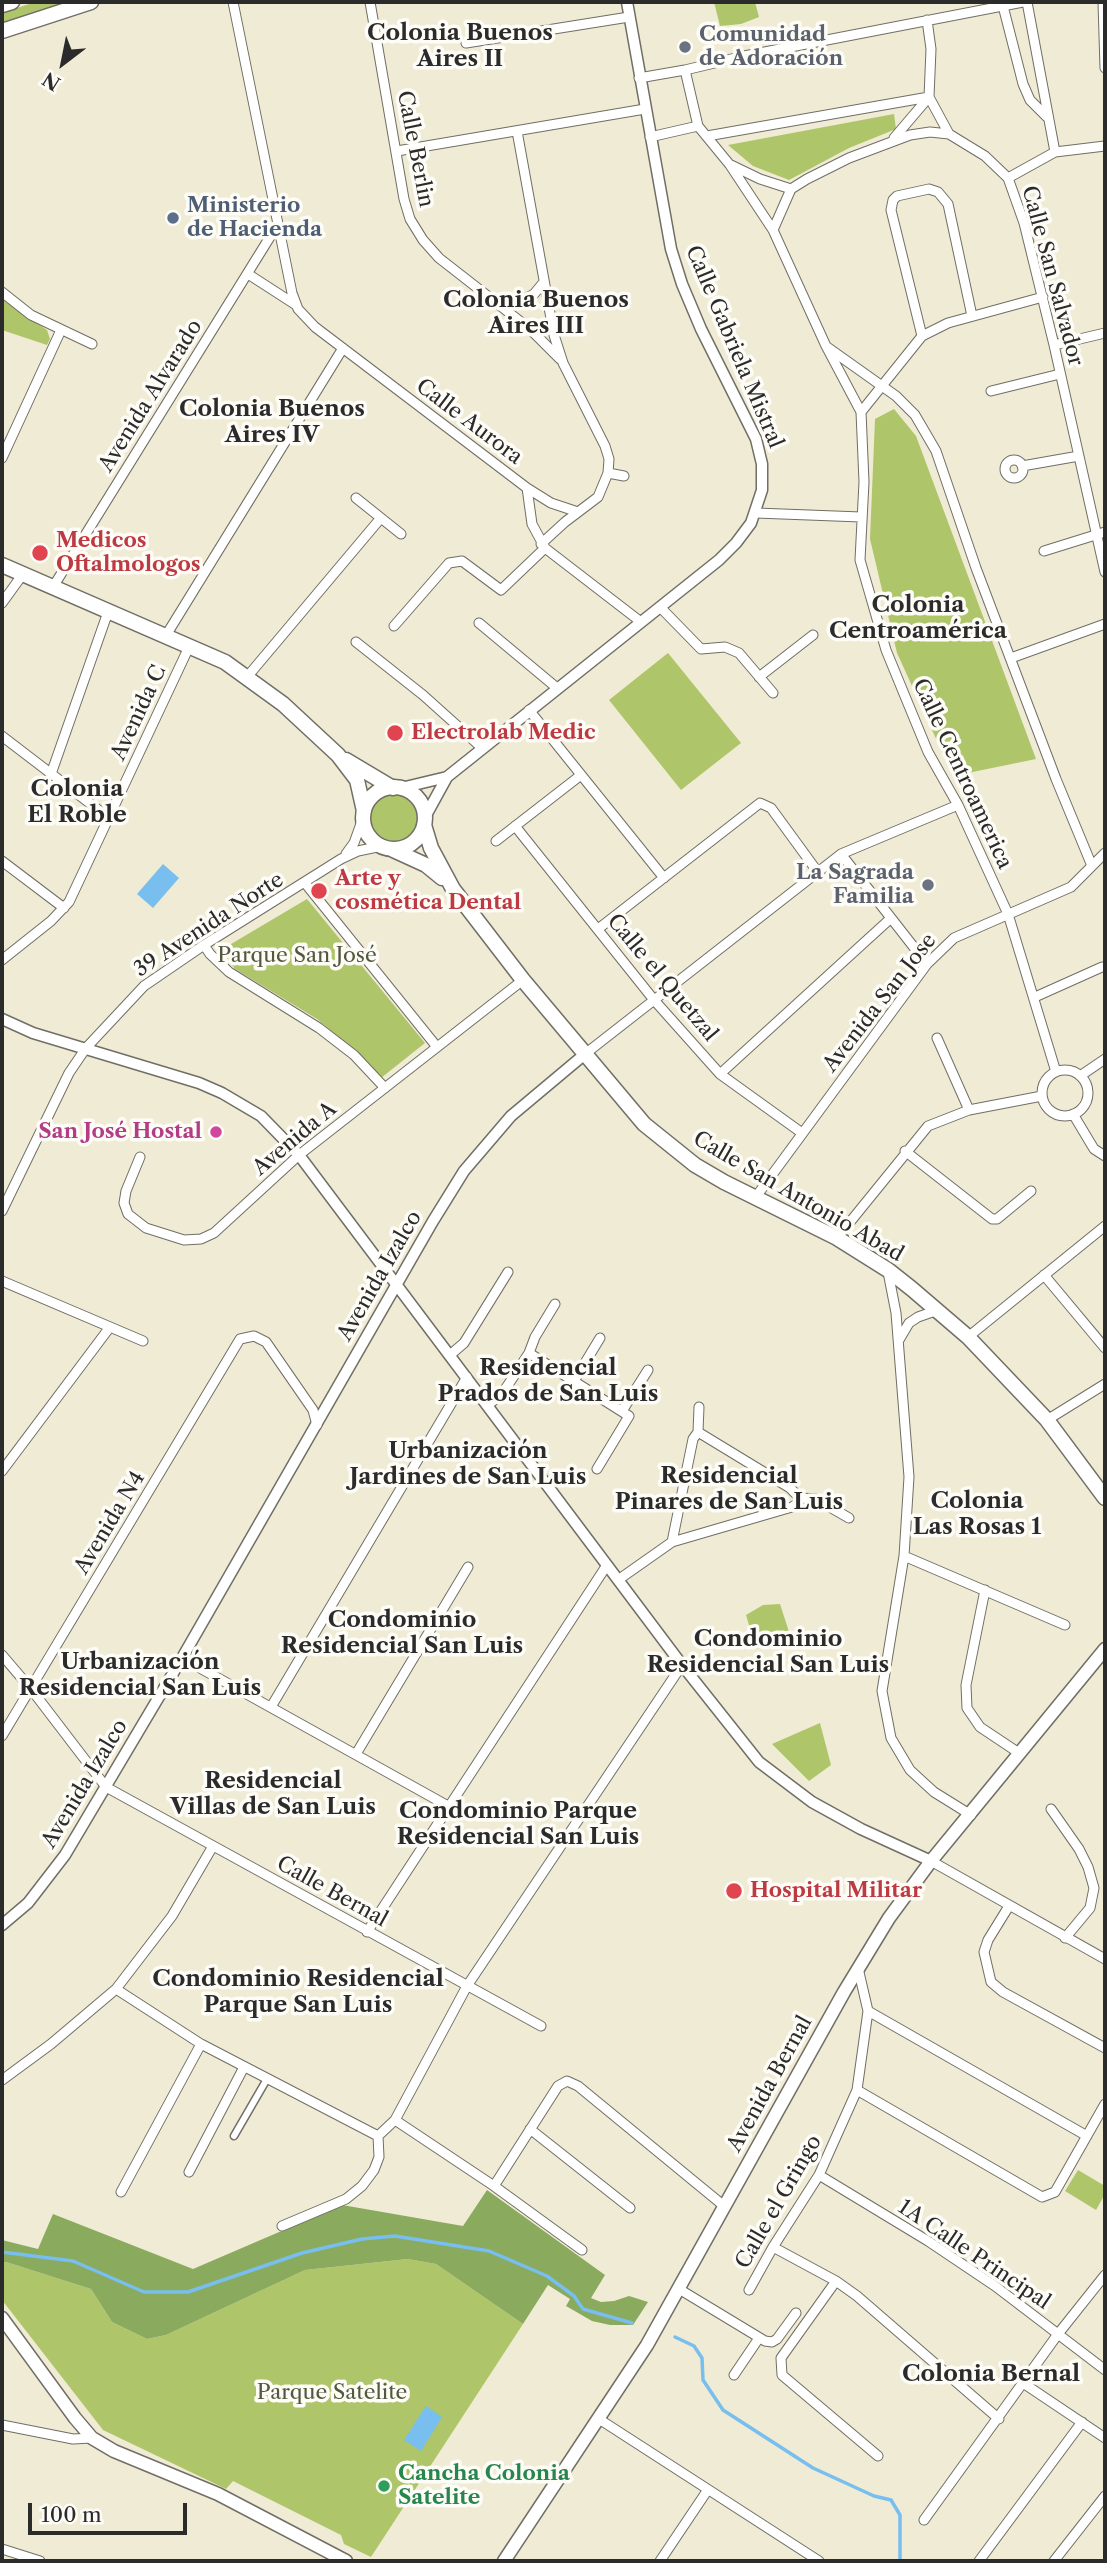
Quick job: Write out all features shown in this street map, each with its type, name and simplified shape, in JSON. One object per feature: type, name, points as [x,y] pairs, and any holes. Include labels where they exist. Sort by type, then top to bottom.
[{"type":"main road","points":[[2,5],[12,2]]},
{"type":"main road","points":[[2,31],[90,2]]},
{"type":"main road","points":[[2,565],[225,662],[283,704],[338,755],[357,780],[368,834],[386,848],[404,847],[413,842],[424,821],[417,798],[338,755]]},
{"type":"main road","points":[[363,815],[375,793],[397,788]]},
{"type":"main road","name":"Calle San Antonio Abad","points":[[424,821],[431,848],[453,889],[523,980],[644,1124],[695,1165],[837,1238],[888,1270],[938,1310],[968,1337],[1047,1420],[1105,1498]]},
{"type":"main road","name":"Calle San Antonio Abad","points":[[386,848],[426,865],[453,889]]},
{"type":"main road","name":"Avenida Bernal","points":[[504,2561],[599,2419],[679,2289],[858,1968],[889,1918],[931,1861],[1105,1649]]},
{"type":"main road","points":[[2,2318],[92,2438],[114,2451],[218,2494],[343,2561]]},
{"type":"street","points":[[233,2],[296,305]]},
{"type":"street","name":"Calle Berlin","points":[[370,2],[406,209],[416,229],[439,258],[539,337],[563,363]]},
{"type":"street","name":"Calle Gabriela Mistral","points":[[424,821],[447,777],[736,543],[755,513],[762,490],[762,464],[756,439],[681,284],[662,208],[626,2]]},
{"type":"street","points":[[639,78],[1025,2],[1055,152]]},
{"type":"street","points":[[1103,2],[1105,68]]},
{"type":"street","points":[[1003,6],[1023,84],[1030,100],[1048,119]]},
{"type":"street","points":[[466,43],[629,17]]},
{"type":"street","points":[[927,20],[932,49],[929,97],[949,134]]},
{"type":"street","name":"Calle Centroamerica","points":[[685,70],[698,126],[730,165],[773,230],[826,346],[861,412],[864,482],[860,561],[886,650],[928,752],[958,805],[1008,914],[1056,1072]]},
{"type":"street","points":[[707,136],[929,97]]},
{"type":"street","points":[[892,141],[929,97]]},
{"type":"street","points":[[397,151],[645,109]]},
{"type":"street","points":[[650,137],[698,126]]},
{"type":"street","points":[[394,625],[449,563],[462,561],[496,588],[504,590],[543,546],[601,493],[608,473],[607,451],[563,363],[554,335],[517,131]]},
{"type":"street","points":[[773,230],[791,189],[849,158],[892,141],[930,132],[949,134]]},
{"type":"street","name":"Calle San Salvador","points":[[949,134],[985,156],[1008,178],[1024,223],[1043,297],[1079,456],[1101,533],[1105,572]]},
{"type":"street","points":[[1008,178],[1055,152],[1105,146]]},
{"type":"street","points":[[730,165],[791,189]]},
{"type":"street","points":[[922,336],[891,210],[893,200],[897,196],[929,189],[938,192],[948,204],[972,316]]},
{"type":"street","name":"Avenida Alvarado","points":[[53,587],[278,224]]},
{"type":"street","name":"Calle Aurora","points":[[248,274],[296,305],[307,320],[527,488],[532,524],[543,546]]},
{"type":"street","points":[[493,300],[527,298],[534,295],[544,282]]},
{"type":"street","points":[[2,292],[31,315],[92,344]]},
{"type":"street","points":[[861,412],[922,336],[948,323],[1043,297]]},
{"type":"street","points":[[2,457],[61,330]]},
{"type":"street","points":[[1054,345],[1105,333]]},
{"type":"street","points":[[826,346],[883,386],[915,415],[936,451],[1011,658],[1092,866]]},
{"type":"street","points":[[165,637],[343,348]]},
{"type":"street","points":[[991,391],[1060,374]]},
{"type":"street","points":[[1022,466],[1079,456]]},
{"type":"street","points":[[608,473],[624,476]]},
{"type":"street","points":[[527,488],[551,503],[578,512]]},
{"type":"street","points":[[356,498],[401,534]]},
{"type":"street","points":[[755,513],[861,517]]},
{"type":"street","points":[[247,677],[380,519]]},
{"type":"street","points":[[1044,551],[1101,533]]},
{"type":"street","points":[[543,546],[641,622]]},
{"type":"street","points":[[2,603],[23,574]]},
{"type":"street","points":[[660,607],[701,649],[724,647],[738,653],[773,694]]},
{"type":"street","points":[[51,774],[108,612]]},
{"type":"street","points":[[480,623],[557,688]]},
{"type":"street","points":[[1011,658],[1105,624]]},
{"type":"street","points":[[759,677],[813,635]]},
{"type":"street","points":[[356,642],[423,695],[482,748]]},
{"type":"street","name":"Avenida C","points":[[2,960],[64,908],[78,886],[189,647]]},
{"type":"street","points":[[528,710],[664,878]]},
{"type":"street","points":[[2,736],[109,818]]},
{"type":"street","points":[[496,841],[581,775]]},
{"type":"street","name":"Calle Gabriela Mistral","points":[[397,788],[447,777]]},
{"type":"street","points":[[598,929],[760,803],[771,808],[817,871]]},
{"type":"street","name":"Avenida Izalco","points":[[2,1925],[28,1903],[45,1883],[106,1787],[449,1194],[476,1156],[511,1116],[585,1054],[817,871],[841,854],[958,805]]},
{"type":"street","name":"39 Avenida Norte","points":[[341,859],[354,843],[363,815]]},
{"type":"street","name":"Calle el Quetzal","points":[[515,826],[654,1000],[720,1074],[802,1133]]},
{"type":"street","name":"39 Avenida Norte","points":[[2,1211],[69,1073],[86,1048],[144,986],[341,859],[358,851],[386,848]]},
{"type":"street","name":"Avenida San Jose","points":[[755,1198],[927,964],[954,937],[1071,887],[1105,853]]},
{"type":"street","points":[[841,854],[927,964]]},
{"type":"street","points":[[2,861],[64,908]]},
{"type":"street","points":[[305,883],[437,1047]]},
{"type":"street","points":[[720,1074],[890,919]]},
{"type":"street","points":[[204,945],[229,972],[320,1028],[354,1055],[385,1088]]},
{"type":"street","points":[[1035,998],[1102,967]]},
{"type":"street","name":"Avenida A","points":[[140,1157],[126,1191],[124,1203],[128,1214],[146,1228],[184,1240],[201,1240],[214,1233],[299,1155],[523,980]]},
{"type":"street","points":[[2,1019],[33,1033],[172,1074],[222,1093],[261,1116],[299,1155],[682,1665],[759,1762],[812,1802],[861,1829],[931,1861],[1105,1959]]},
{"type":"street","points":[[937,1038],[969,1110]]},
{"type":"street","points":[[1080,1076],[1105,1059]]},
{"type":"street","points":[[1066,1070],[1080,1076],[1088,1095],[1084,1105],[1073,1114],[1055,1114],[1046,1106],[1042,1096],[1045,1081],[1056,1072],[1066,1070]]},
{"type":"street","points":[[837,1238],[928,1126],[969,1110],[1042,1096]]},
{"type":"street","points":[[1073,1114],[1094,1149],[1105,1156]]},
{"type":"street","points":[[905,1151],[992,1219],[997,1219],[1031,1191]]},
{"type":"street","points":[[968,1337],[1105,1226]]},
{"type":"street","points":[[888,1270],[896,1313],[909,1477],[904,1556],[883,1691],[891,1738],[910,1770],[934,1792],[971,1815]]},
{"type":"street","points":[[450,1354],[464,1343],[508,1272]]},
{"type":"street","points":[[1044,1275],[1105,1349]]},
{"type":"street","points":[[2,1280],[143,1341]]},
{"type":"street","points":[[488,1405],[500,1397],[529,1353],[535,1337],[555,1304]]},
{"type":"street","points":[[898,1341],[909,1323],[938,1310]]},
{"type":"street","points":[[2,1471],[110,1327]]},
{"type":"street","name":"Avenida N4","points":[[2,1735],[240,1339],[254,1336],[266,1342],[313,1410],[317,1425]]},
{"type":"street","points":[[573,1381],[600,1338]]},
{"type":"street","points":[[529,1353],[626,1413]]},
{"type":"street","points":[[597,1469],[648,1370]]},
{"type":"street","points":[[271,1707],[467,1377]]},
{"type":"street","points":[[1047,1420],[1105,1384]]},
{"type":"street","points":[[672,1542],[692,1439],[698,1432],[699,1407]]},
{"type":"street","points":[[698,1432],[790,1488],[800,1498],[816,1499],[849,1518]]},
{"type":"street","points":[[618,1580],[672,1542],[792,1507],[800,1498]]},
{"type":"street","points":[[904,1556],[1065,1625]]},
{"type":"street","points":[[367,1932],[607,1565]]},
{"type":"street","points":[[356,1755],[468,1567]]},
{"type":"street","points":[[985,1590],[966,1685],[967,1708],[980,1727],[1019,1753]]},
{"type":"street","points":[[2,1655],[32,1689],[106,1787]]},
{"type":"street","points":[[182,1658],[448,1805]]},
{"type":"street","points":[[282,2226],[346,2199],[362,2186],[374,2170],[379,2157],[378,2136],[395,2120],[467,1986],[682,1665]]},
{"type":"street","name":"Calle Bernal","points":[[106,1787],[541,2026]]},
{"type":"street","points":[[1051,1809],[1079,1849],[1094,1888],[1090,1908],[1065,1938]]},
{"type":"street","points":[[2,2080],[51,2044],[116,1989],[172,1916],[213,1846]]},
{"type":"street","points":[[1009,1906],[988,1940],[984,1952],[991,1982],[1003,1992],[1105,2048]]},
{"type":"street","name":"Calle el Gringo","points":[[749,2290],[819,2175],[857,2090],[868,2011],[858,1968]]},
{"type":"street","points":[[116,1989],[201,2044],[378,2136]]},
{"type":"street","points":[[868,2011],[1087,2136]]},
{"type":"street","points":[[121,2192],[201,2044]]},
{"type":"street","points":[[189,2172],[244,2067]]},
{"type":"street","points":[[234,2136],[267,2079]]},
{"type":"street","points":[[494,2186],[558,2086],[567,2081],[578,2087],[724,2206]]},
{"type":"street","points":[[857,2090],[1042,2197],[1055,2192],[1105,2104]]},
{"type":"street","points":[[395,2120],[494,2186],[582,2250]]},
{"type":"street","points":[[530,2129],[630,2208]]},
{"type":"street","name":"1A Calle Principal","points":[[819,2175],[928,2241],[995,2286],[1105,2370]]},
{"type":"street","points":[[773,2247],[836,2281],[857,2296],[999,2419]]},
{"type":"street","points":[[924,2520],[1058,2334],[1105,2275]]},
{"type":"street","points":[[836,2281],[781,2358],[782,2375],[878,2456]]},
{"type":"street","points":[[679,2289],[772,2342],[796,2313]]},
{"type":"street","points":[[734,2375],[759,2337]]},
{"type":"street","points":[[1023,2383],[1105,2438]]},
{"type":"street","points":[[599,2419],[819,2561]]},
{"type":"street","points":[[979,2561],[1082,2422]]},
{"type":"street","points":[[2,2425],[73,2439],[92,2438]]},
{"type":"street","points":[[660,2561],[707,2491]]},
{"type":"street","points":[[1054,2561],[1105,2496]]},
{"type":"street","points":[[2,2549],[40,2561]]},
{"type":"green space","points":[[35,2],[66,2],[2,23],[2,13]]},
{"type":"green space","points":[[714,2],[755,2],[759,17],[741,24],[720,26]]},
{"type":"green space","points":[[894,114],[896,129],[849,148],[789,180],[753,166],[728,145]]},
{"type":"green space","points":[[2,299],[47,330],[50,339],[47,345],[2,330]]},
{"type":"green space","points":[[894,409],[916,436],[1036,759],[953,776],[897,653],[870,539],[875,419]]},
{"type":"green space","points":[[668,653],[741,743],[681,790],[609,700]]},
{"type":"green space","points":[[394,793],[412,800],[419,818],[412,836],[394,843],[376,836],[369,818],[376,800]]},
{"type":"green space","name":"Parque San José","points":[[307,899],[425,1043],[381,1078],[359,1054],[317,1019],[235,969],[221,950]]},
{"type":"green space","points":[[780,1604],[790,1635],[756,1649],[746,1615],[763,1605]]},
{"type":"green space","points":[[820,1723],[831,1765],[809,1781],[772,1744]]},
{"type":"green space","points":[[1078,2170],[1105,2186],[1105,2194],[1096,2210],[1065,2191]]},
{"type":"green space","points":[[487,2190],[605,2275],[591,2298],[601,2302],[629,2296],[648,2302],[633,2325],[610,2325],[592,2321],[566,2306],[570,2299],[548,2285],[523,2324],[436,2264],[408,2259],[305,2270],[166,2335],[147,2339],[112,2322],[91,2289],[2,2262],[2,2240],[38,2249],[53,2214],[193,2269],[342,2205],[463,2226]]},
{"type":"green space","name":"Parque Satelite","points":[[408,2259],[436,2264],[523,2324],[371,2557],[344,2544],[341,2535],[233,2481],[226,2489],[103,2430],[2,2300],[2,2262],[6,2262],[91,2289],[112,2322],[147,2339],[166,2335],[305,2270]]},
{"type":"water","points":[[163,864],[179,878],[153,908],[137,894]]},
{"type":"water","points":[[426,2406],[442,2417],[421,2451],[404,2440]]},
{"type":"waterway","points":[[2,2252],[73,2261],[144,2292],[188,2292],[302,2253],[362,2239],[395,2236],[489,2251],[547,2276],[574,2296],[583,2309],[632,2323]]},
{"type":"waterway","points":[[675,2337],[694,2346],[702,2358],[703,2380],[723,2410],[813,2468],[874,2496],[891,2500],[900,2515],[900,2561]]},
{"type":"place","name":"Comunidad de Adoración","points":[[685,47]]},
{"type":"place","name":"Ministerio de Hacienda","points":[[173,218]]},
{"type":"place","name":"Medicos Oftalmologos","points":[[40,553]]},
{"type":"place","name":"Electrolab Medic","points":[[395,733]]},
{"type":"place","name":"La Sagrada Familia","points":[[928,885]]},
{"type":"place","name":"Arte y cosmética Dental","points":[[319,891]]},
{"type":"place","name":"San José Hostal","points":[[216,1132]]},
{"type":"place","name":"Hospital Militar","points":[[734,1891]]},
{"type":"place","name":"Cancha Colonia Satelite","points":[[384,2486]]},
{"type":"district","name":"Colonia Buenos Aires II","points":[[460,46]]},
{"type":"district","name":"Colonia Buenos Aires III","points":[[536,313]]},
{"type":"district","name":"Colonia Buenos Aires IV","points":[[272,422]]},
{"type":"district","name":"Colonia Centroamérica","points":[[918,618]]},
{"type":"district","name":"Colonia El Roble","points":[[77,802]]},
{"type":"district","name":"Residencial Prados de San Luis","points":[[548,1381]]},
{"type":"district","name":"Urbanización Jardines de San Luis","points":[[468,1464]]},
{"type":"district","name":"Residencial Pinares de San Luis","points":[[729,1489]]},
{"type":"district","name":"Colonia Las Rosas 1","points":[[977,1514]]},
{"type":"district","name":"Condominio Residencial San Luis","points":[[402,1633]]},
{"type":"district","name":"Condominio Residencial San Luis","points":[[768,1652]]},
{"type":"district","name":"Urbanización Residencial San Luis","points":[[140,1675]]},
{"type":"district","name":"Residencial Villas de San Luis","points":[[273,1794]]},
{"type":"district","name":"Condominio Parque Residencial San Luis","points":[[518,1824]]},
{"type":"district","name":"Condominio Residencial Parque San Luis","points":[[298,1992]]},
{"type":"district","name":"Colonia Bernal","points":[[991,2374]]}]
